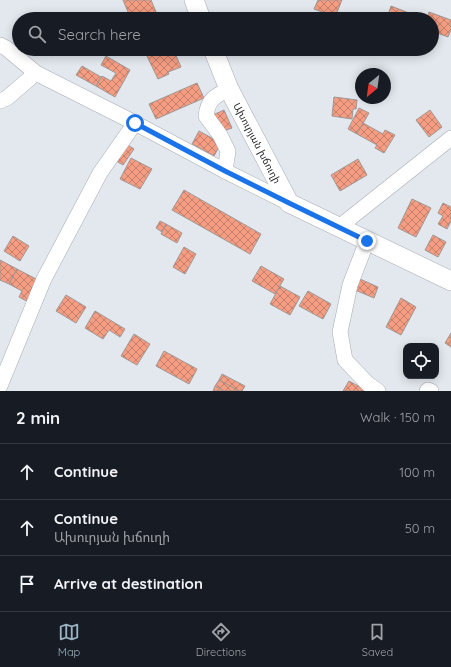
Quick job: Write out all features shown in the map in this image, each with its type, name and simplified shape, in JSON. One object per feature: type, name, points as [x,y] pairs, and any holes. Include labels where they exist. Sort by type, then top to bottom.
[{"type":"main road","points":[[194,0],[198,12]]},
{"type":"main road","name":"Ախուրյան խճուղի","points":[[216,56],[229,89],[289,203]]},
{"type":"main road","points":[[289,203],[451,281]]},
{"type":"street","points":[[0,45],[12,53]]},
{"type":"street","points":[[16,56],[36,72],[289,203]]},
{"type":"street","points":[[0,101],[7,98],[36,72]]},
{"type":"street","points":[[225,171],[228,151],[220,135],[206,116],[207,107],[214,97],[229,89]]},
{"type":"street","points":[[0,386],[44,279],[100,173],[135,123]]},
{"type":"street","points":[[338,227],[451,138]]},
{"type":"street","points":[[367,241],[350,285],[340,332],[345,360],[368,384],[378,391]]},
{"type":"street","points":[[427,391],[431,391]]},
{"type":"building","points":[[123,0],[151,0],[156,12],[128,12]]},
{"type":"building","points":[[318,0],[342,0],[337,12],[322,12],[314,9]]},
{"type":"building","points":[[391,6],[406,12],[389,12]]},
{"type":"building","points":[[439,16],[451,20],[451,30],[448,37],[439,34]]},
{"type":"building","points":[[106,56],[130,70],[115,97],[96,86],[102,76],[111,81],[116,73],[101,65]]},
{"type":"building","points":[[147,56],[176,56],[181,67],[168,72],[169,74],[158,79]]},
{"type":"building","points":[[82,66],[101,77],[96,86],[76,75]]},
{"type":"building","points":[[197,83],[204,98],[156,119],[149,104]]},
{"type":"building","points":[[334,97],[355,100],[356,109],[353,109],[352,119],[332,116]]},
{"type":"building","points":[[359,108],[369,113],[357,134],[348,129]]},
{"type":"building","points":[[224,110],[232,128],[221,132],[213,115]]},
{"type":"building","points":[[430,110],[442,127],[429,137],[416,120]]},
{"type":"building","points":[[363,123],[383,134],[385,130],[395,135],[384,153],[375,148],[377,145],[357,134]]},
{"type":"building","points":[[199,131],[221,143],[214,156],[192,144]]},
{"type":"building","points":[[123,142],[134,149],[123,165],[113,159]]},
{"type":"building","points":[[131,158],[152,169],[140,189],[120,179]]},
{"type":"building","points":[[358,159],[367,175],[340,191],[331,175]]},
{"type":"building","points":[[184,190],[261,234],[250,254],[172,210]]},
{"type":"building","points":[[412,199],[431,208],[416,237],[398,228]]},
{"type":"building","points":[[443,203],[451,207],[451,221],[447,229],[438,224],[443,216],[438,213]]},
{"type":"building","points":[[160,221],[166,224],[162,232],[156,228]]},
{"type":"building","points":[[166,224],[182,233],[177,243],[161,234]]},
{"type":"building","points":[[433,235],[446,242],[438,257],[425,250]]},
{"type":"building","points":[[13,236],[29,246],[20,261],[4,251]]},
{"type":"building","points":[[184,247],[196,254],[185,274],[173,267]]},
{"type":"building","points":[[0,260],[17,269],[9,284],[0,280]]},
{"type":"building","points":[[261,266],[284,279],[275,294],[252,281]]},
{"type":"building","points":[[17,269],[40,281],[30,303],[19,297],[22,291],[9,284]]},
{"type":"building","points":[[360,279],[378,287],[374,298],[355,290]]},
{"type":"building","points":[[280,286],[300,297],[290,315],[270,304]]},
{"type":"building","points":[[308,291],[331,304],[323,319],[299,306]]},
{"type":"building","points":[[66,295],[86,307],[76,323],[56,311]]},
{"type":"building","points":[[401,298],[416,307],[401,335],[386,327]]},
{"type":"building","points":[[95,311],[125,329],[120,337],[109,330],[103,339],[85,328]]},
{"type":"building","points":[[451,333],[451,347],[445,343]]},
{"type":"building","points":[[134,334],[150,344],[137,365],[121,356]]},
{"type":"building","points":[[164,351],[197,369],[189,384],[156,366]]},
{"type":"building","points":[[222,374],[245,386],[242,391],[239,391],[219,380]]},
{"type":"building","points":[[219,380],[239,391],[224,391],[215,386]]},
{"type":"building","points":[[349,381],[367,391],[343,391]]},
{"type":"building","points":[[215,386],[224,391],[213,391]]},
{"type":"route","points":[[135,123],[225,171],[367,241]]}]
